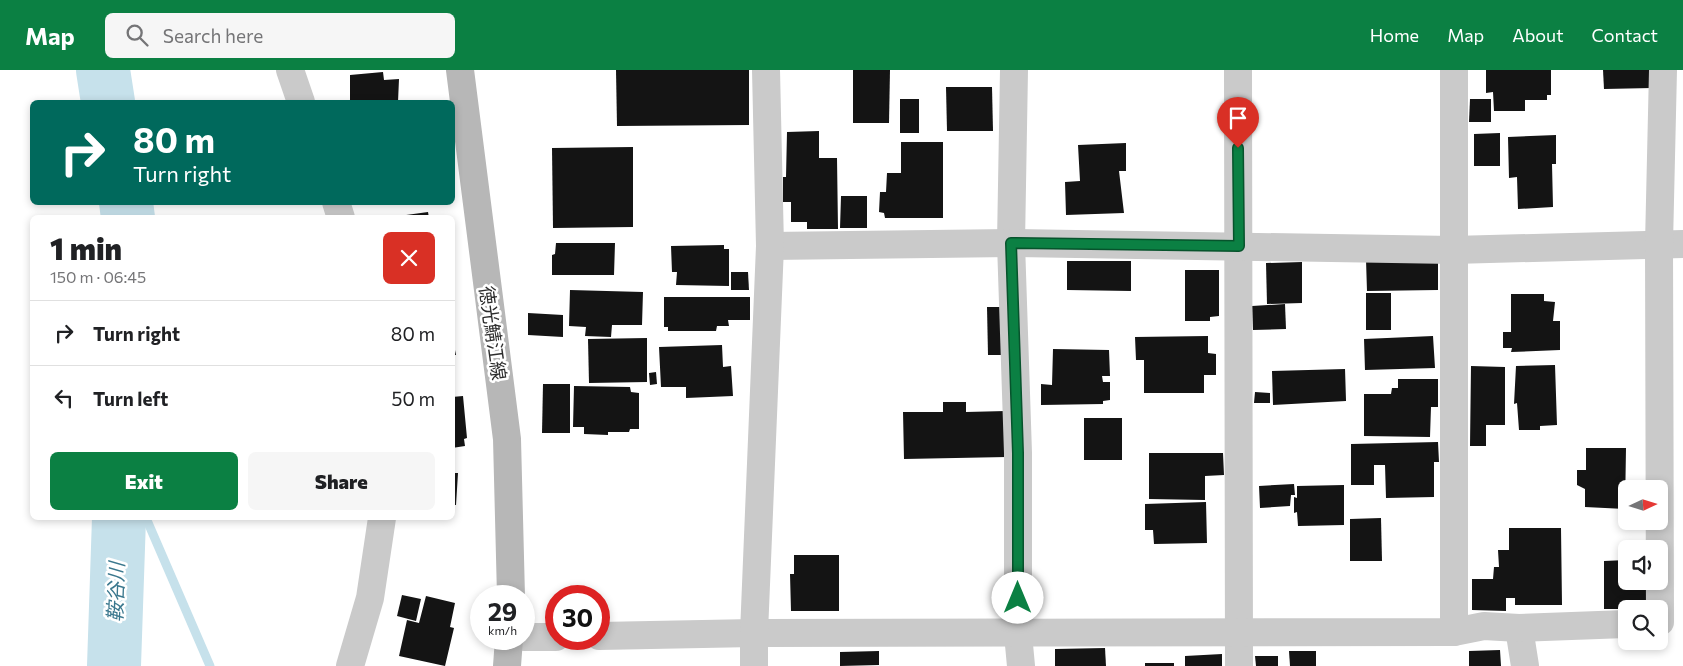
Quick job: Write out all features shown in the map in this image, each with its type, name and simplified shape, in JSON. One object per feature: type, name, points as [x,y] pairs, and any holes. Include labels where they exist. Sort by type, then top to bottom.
[{"type":"main road","name":"徳光鯖江線","points":[[460,70],[507,439],[511,585]]},
{"type":"main road","points":[[506,666],[508,650]]},
{"type":"street","points":[[290,70],[300,100]]},
{"type":"street","points":[[754,666],[770,246],[766,70]]},
{"type":"street","points":[[1014,70],[1011,243],[1018,453],[1018,634],[1021,666]]},
{"type":"street","points":[[1238,70],[1239,666]]},
{"type":"street","points":[[1454,70],[1454,632]]},
{"type":"street","points":[[1663,70],[1671,244],[1667,600]]},
{"type":"street","points":[[770,246],[1011,243],[1453,250],[1671,244]]},
{"type":"street","points":[[350,666],[370,598],[382,520]]},
{"type":"street","points":[[610,636],[754,633],[1454,632],[1484,626],[1519,628],[1618,624]]},
{"type":"street","points":[[1519,628],[1525,666]]},
{"type":"building","points":[[616,70],[749,70],[749,125],[617,126]]},
{"type":"building","points":[[853,70],[890,70],[889,123],[853,123]]},
{"type":"building","points":[[1486,70],[1551,70],[1551,95],[1547,95],[1547,100],[1525,100],[1525,111],[1494,111],[1493,92],[1486,93]]},
{"type":"building","points":[[1603,70],[1652,70],[1652,88],[1604,89]]},
{"type":"building","points":[[383,72],[384,80],[399,79],[398,100],[350,100],[350,75]]},
{"type":"building","points":[[946,87],[992,87],[993,131],[947,131]]},
{"type":"building","points":[[900,99],[919,99],[919,133],[900,133]]},
{"type":"building","points":[[1470,99],[1491,99],[1491,122],[1469,122]]},
{"type":"building","points":[[819,131],[819,158],[837,158],[838,229],[807,229],[807,222],[791,222],[791,202],[783,202],[783,177],[786,177],[787,132]]},
{"type":"building","points":[[1500,133],[1500,166],[1474,166],[1474,134]]},
{"type":"building","points":[[1556,135],[1556,164],[1552,164],[1553,207],[1518,209],[1517,177],[1509,178],[1508,137]]},
{"type":"building","points":[[901,142],[943,142],[943,218],[885,218],[884,213],[879,212],[880,192],[886,192],[887,173],[901,173]]},
{"type":"building","points":[[1126,143],[1126,171],[1119,171],[1124,213],[1066,215],[1065,182],[1080,181],[1078,145]]},
{"type":"building","points":[[633,147],[633,227],[553,228],[552,148]]},
{"type":"building","points":[[841,196],[867,196],[867,228],[840,228]]},
{"type":"building","points":[[428,212],[428,215],[406,215]]},
{"type":"building","points":[[556,243],[615,243],[614,275],[552,275],[552,255],[555,254]]},
{"type":"building","points":[[724,245],[724,249],[729,249],[729,286],[676,285],[677,272],[672,272],[671,246]]},
{"type":"building","points":[[1366,260],[1438,260],[1438,290],[1367,291]]},
{"type":"building","points":[[1067,261],[1131,261],[1131,291],[1067,290]]},
{"type":"building","points":[[1302,262],[1302,303],[1267,304],[1266,263]]},
{"type":"building","points":[[1185,270],[1219,270],[1219,316],[1210,317],[1210,321],[1185,321]]},
{"type":"building","points":[[731,272],[748,272],[749,290],[731,290]]},
{"type":"building","points":[[570,290],[643,292],[642,325],[612,325],[611,337],[585,336],[586,327],[569,326]]},
{"type":"building","points":[[1366,293],[1391,293],[1391,330],[1366,330]]},
{"type":"building","points":[[1511,294],[1544,294],[1544,301],[1555,302],[1553,321],[1560,321],[1560,350],[1511,352],[1512,348],[1503,348],[1503,332],[1511,332]]},
{"type":"building","points":[[664,297],[750,297],[750,320],[728,320],[729,326],[717,326],[716,331],[668,331],[668,327],[664,327]]},
{"type":"building","points":[[1285,304],[1286,329],[1253,330],[1252,306]]},
{"type":"building","points":[[987,307],[1002,307],[1003,355],[988,355]]},
{"type":"building","points":[[528,313],[563,315],[563,337],[528,335]]},
{"type":"building","points":[[1208,336],[1208,353],[1216,354],[1216,375],[1204,375],[1204,393],[1144,393],[1144,360],[1136,360],[1135,337]]},
{"type":"building","points":[[1433,336],[1435,368],[1365,370],[1364,339]]},
{"type":"building","points":[[647,338],[647,382],[589,383],[588,339]]},
{"type":"building","points":[[722,345],[723,367],[731,366],[733,396],[686,398],[686,387],[661,387],[659,347]]},
{"type":"building","points":[[1053,349],[1109,350],[1110,376],[1102,376],[1103,382],[1110,382],[1110,400],[1103,401],[1103,404],[1041,405],[1041,384],[1052,385]]},
{"type":"building","points":[[1555,365],[1557,425],[1540,426],[1540,430],[1519,430],[1517,403],[1514,404],[1516,366]]},
{"type":"building","points":[[1471,366],[1505,367],[1505,425],[1486,425],[1486,446],[1470,446]]},
{"type":"building","points":[[1345,369],[1346,401],[1273,405],[1272,371]]},
{"type":"building","points":[[656,372],[657,384],[650,385],[649,373]]},
{"type":"building","points":[[1398,379],[1438,379],[1438,407],[1431,407],[1430,437],[1364,436],[1364,394],[1391,394],[1392,388],[1398,388]]},
{"type":"building","points":[[543,384],[570,384],[570,433],[542,433]]},
{"type":"building","points":[[574,386],[630,387],[631,392],[639,393],[639,429],[630,429],[629,432],[608,432],[608,435],[584,434],[584,427],[573,427]]},
{"type":"building","points":[[1255,392],[1270,393],[1270,403],[1254,403]]},
{"type":"building","points":[[463,396],[467,438],[464,439],[465,446],[455,448],[455,397]]},
{"type":"building","points":[[943,402],[966,402],[966,412],[1006,411],[1007,457],[904,459],[903,412],[943,412]]},
{"type":"building","points":[[1084,418],[1122,418],[1122,460],[1084,460]]},
{"type":"building","points":[[1438,442],[1439,462],[1434,462],[1434,497],[1386,498],[1385,465],[1374,465],[1374,485],[1351,485],[1351,444]]},
{"type":"building","points":[[1586,448],[1626,448],[1625,480],[1618,480],[1618,509],[1585,507],[1585,489],[1577,485],[1577,470],[1586,470]]},
{"type":"building","points":[[1149,453],[1223,453],[1224,475],[1205,476],[1205,500],[1149,499]]},
{"type":"building","points":[[455,473],[458,473],[456,505]]},
{"type":"building","points":[[1294,484],[1295,495],[1291,495],[1290,506],[1260,508],[1259,486]]},
{"type":"building","points":[[1344,485],[1344,525],[1298,526],[1297,512],[1294,513],[1294,497],[1297,498],[1297,486]]},
{"type":"building","points":[[1206,502],[1207,543],[1154,544],[1153,530],[1145,530],[1145,504]]},
{"type":"building","points":[[1381,518],[1382,561],[1350,561],[1350,519]]},
{"type":"building","points":[[1509,528],[1561,528],[1562,605],[1515,605],[1515,598],[1506,598],[1506,611],[1472,610],[1472,579],[1493,579],[1494,567],[1499,567],[1498,550],[1509,550]]},
{"type":"building","points":[[794,555],[839,555],[839,611],[791,611],[790,574],[794,574]]},
{"type":"building","points":[[1618,560],[1618,590],[1653,590],[1653,600],[1618,600],[1618,609],[1604,609],[1604,561]]},
{"type":"building","points":[[402,595],[421,599],[416,621],[397,616]]},
{"type":"building","points":[[426,596],[455,603],[450,627],[454,628],[445,666],[399,656],[407,620],[419,623]]},
{"type":"building","points":[[1105,648],[1106,666],[1055,666],[1055,649]]},
{"type":"building","points":[[1500,650],[1501,666],[1469,666],[1469,651]]},
{"type":"building","points":[[879,651],[879,665],[840,666],[840,652]]},
{"type":"building","points":[[1289,651],[1316,651],[1316,666],[1290,666]]},
{"type":"building","points":[[1222,654],[1222,666],[1185,666],[1185,656]]},
{"type":"building","points":[[1255,656],[1278,656],[1278,666],[1256,666]]},
{"type":"building","points":[[1145,663],[1174,663],[1174,666],[1145,666]]},
{"type":"waterway","name":"鞍谷川","points":[[103,70],[108,100]]},
{"type":"waterway","name":"鞍谷川","points":[[126,205],[128,215]]},
{"type":"waterway","name":"鞍谷川","points":[[114,666],[119,520]]},
{"type":"waterway","points":[[147,520],[210,666]]},
{"type":"route","points":[[1018,598],[1018,453],[1011,243],[1239,246],[1238,148]]}]
